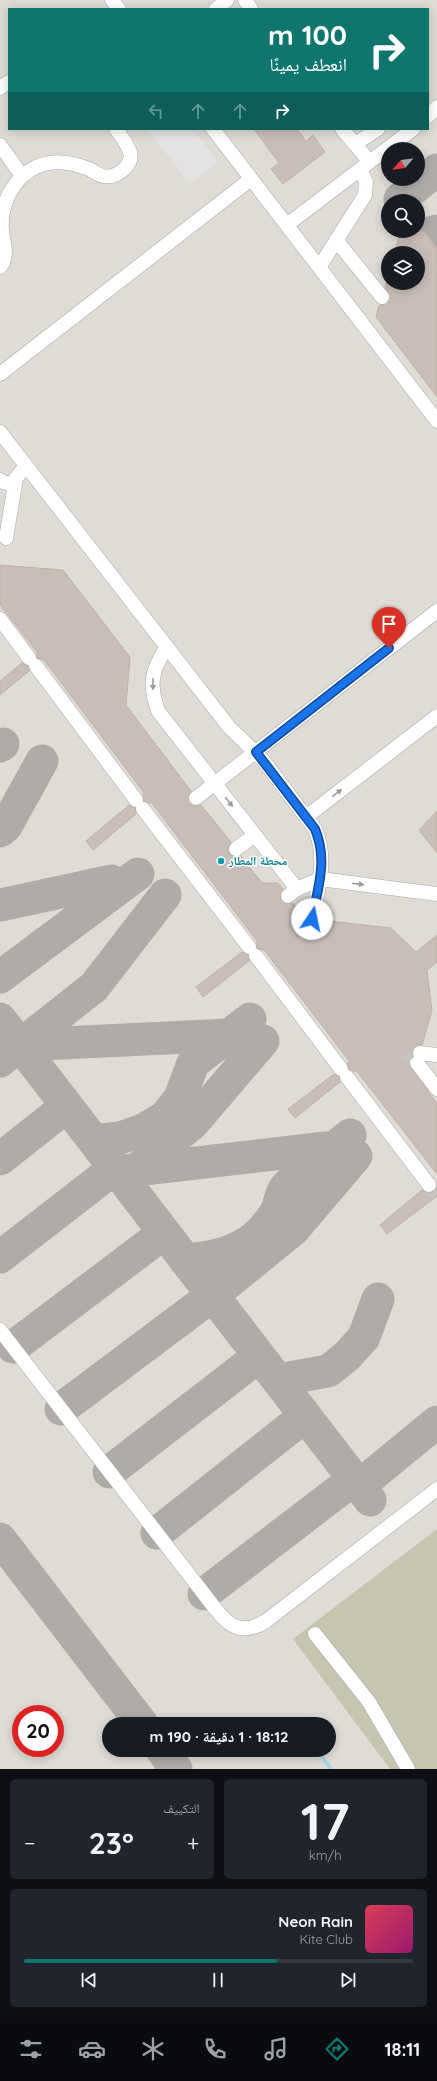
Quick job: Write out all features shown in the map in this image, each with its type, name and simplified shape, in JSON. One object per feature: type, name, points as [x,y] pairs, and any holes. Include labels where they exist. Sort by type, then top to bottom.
[{"type":"lane","points":[[112,0],[118,8]]},
{"type":"lane","points":[[217,8],[227,0]]},
{"type":"lane","points":[[429,115],[437,107]]},
{"type":"lane","points":[[0,267],[6,256],[1,228],[2,210],[10,192],[22,176],[37,167],[54,162],[72,163],[103,176],[116,175],[127,166],[131,154],[127,143],[117,130]]},
{"type":"lane","points":[[214,130],[288,224],[437,421]]},
{"type":"lane","points":[[320,266],[365,195],[365,166],[355,144],[346,130]]},
{"type":"lane","points":[[355,144],[376,130]]},
{"type":"lane","points":[[288,224],[412,130]]},
{"type":"lane","points":[[0,145],[22,176]]},
{"type":"lane","points":[[0,374],[251,179]]},
{"type":"lane","points":[[336,240],[382,297]]},
{"type":"lane","points":[[0,432],[166,648],[229,727],[256,752],[315,829],[320,841],[322,854],[320,879],[312,919]]},
{"type":"lane","points":[[6,538],[4,521],[14,485],[20,471],[26,466]]},
{"type":"lane","points":[[0,480],[14,485]]},
{"type":"lane","points":[[196,798],[437,611]]},
{"type":"lane","points":[[0,619],[140,804],[162,824],[201,875],[242,930],[252,952],[299,1005],[335,1052],[344,1073],[429,1185]]},
{"type":"lane","points":[[166,648],[157,662],[152,678],[153,695],[158,710],[255,836],[293,892],[320,879],[437,894]]},
{"type":"lane","points":[[306,817],[437,716]]},
{"type":"lane","points":[[236,849],[255,836]]},
{"type":"lane","points":[[437,1055],[418,1058],[437,1089]]},
{"type":"lane","points":[[0,1330],[223,1619],[233,1626],[244,1629],[256,1627],[437,1489]]},
{"type":"lane","points":[[315,1634],[369,1702],[408,1769]]},
{"type":"shaded area","points":[[0,0],[437,0],[437,1769],[0,1769]]},
{"type":"shaded area","points":[[148,130],[193,130],[218,162],[190,184]]},
{"type":"shaded area","points":[[437,1529],[437,1769],[390,1769],[293,1639]]},
{"type":"building","points":[[255,130],[298,130],[306,141],[313,135],[325,152],[283,184],[271,169],[279,163]]},
{"type":"building","points":[[425,232],[437,249],[437,397],[376,317],[379,305],[387,304],[390,300],[390,295],[387,290],[425,290],[425,246],[396,246],[399,238],[425,238]]},
{"type":"building","name":"محطة المطار","points":[[0,565],[63,570],[130,657],[126,705],[191,791],[188,795],[189,803],[193,806],[201,805],[231,842],[228,850],[229,854],[237,857],[241,856],[262,883],[278,883],[283,889],[280,893],[281,901],[285,904],[293,903],[307,926],[315,927],[320,920],[391,928],[416,952],[437,935],[437,962],[427,970],[432,1011],[422,1045],[417,1045],[413,1048],[409,1064],[437,1104],[437,1174],[356,1070],[354,1072],[349,1069],[347,1063],[350,1062],[264,950],[257,948],[257,941],[151,802],[149,804],[144,801],[144,793],[44,660],[37,658],[37,652],[0,605]]},
{"type":"building","points":[[22,663],[28,666],[29,671],[0,695],[0,681]]},
{"type":"building","points":[[129,805],[135,808],[136,814],[93,850],[86,841]]},
{"type":"building","points":[[437,811],[437,853],[419,830]]},
{"type":"building","points":[[242,952],[248,955],[249,961],[203,997],[196,987]]},
{"type":"building","points":[[334,1074],[339,1077],[340,1082],[295,1118],[288,1109]]},
{"type":"building","points":[[437,1187],[437,1196],[387,1234],[380,1225],[422,1190],[430,1193]]},
{"type":"waterway","points":[[322,1757],[331,1769]]},
{"type":"taxiway","points":[[406,194],[437,170]]},
{"type":"taxiway","points":[[428,234],[437,231]]},
{"type":"taxiway","points":[[0,831],[6,826],[42,761]]},
{"type":"taxiway","points":[[0,977],[138,874]]},
{"type":"taxiway","points":[[0,905],[112,881]]},
{"type":"taxiway","points":[[0,1061],[94,987],[165,895]]},
{"type":"taxiway","points":[[0,1019],[370,1500]]},
{"type":"taxiway","points":[[94,1141],[120,1138],[143,1130],[165,1117],[180,1098],[193,1063],[250,1019]]},
{"type":"taxiway","points":[[20,1045],[229,1035]]},
{"type":"taxiway","points":[[136,1170],[193,1123],[263,1041]]},
{"type":"taxiway","points":[[0,1159],[67,1106]]},
{"type":"taxiway","points":[[185,1260],[199,1259],[225,1253],[248,1242],[258,1234],[276,1212],[282,1192],[286,1187],[350,1135]]},
{"type":"taxiway","points":[[118,1172],[326,1148]]},
{"type":"taxiway","points":[[61,1409],[213,1295],[293,1230],[356,1156]]},
{"type":"taxiway","points":[[0,1257],[115,1168]]},
{"type":"taxiway","points":[[13,1347],[164,1233]]},
{"type":"taxiway","points":[[278,1380],[328,1371],[347,1356],[364,1337],[378,1299]]},
{"type":"taxiway","points":[[109,1472],[259,1356]]},
{"type":"taxiway","points":[[157,1533],[305,1416]]},
{"type":"taxiway","points":[[359,1486],[437,1422]]},
{"type":"taxiway","points":[[204,1594],[354,1479]]},
{"type":"taxiway","points":[[0,1539],[137,1717]]},
{"type":"taxiway","points":[[167,1757],[176,1769]]},
{"type":"tunnel","points":[[409,1053],[417,1063]]},
{"type":"tunnel","points":[[429,1185],[437,1195]]},
{"type":"place","name":"محطة المطار","points":[[221,861]]},
{"type":"route","points":[[312,919],[322,867],[320,841],[315,829],[256,752],[389,648]]}]
